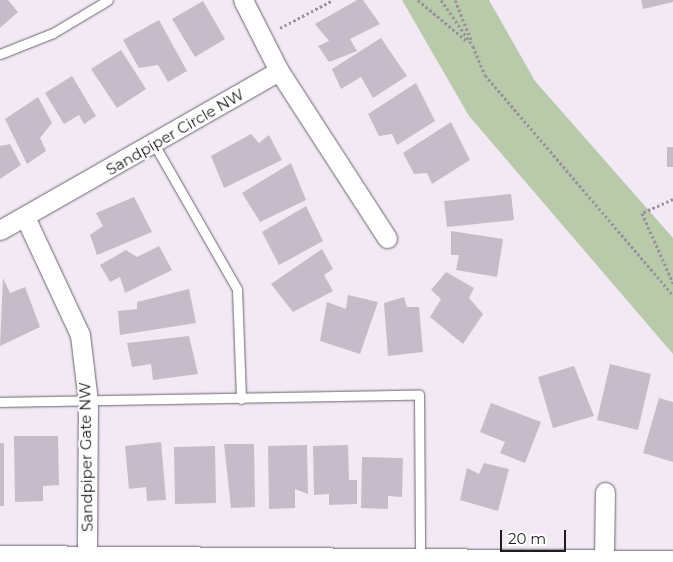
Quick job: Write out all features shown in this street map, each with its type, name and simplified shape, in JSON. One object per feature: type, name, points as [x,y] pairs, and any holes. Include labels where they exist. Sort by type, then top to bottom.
[{"type":"street","points":[[243,0],[260,39],[279,72],[386,238]]},
{"type":"street","name":"Sandpiper Circle NW","points":[[0,230],[26,219],[279,72]]},
{"type":"street","name":"Sandpiper Gate NW","points":[[26,219],[80,336],[88,401],[87,557]]},
{"type":"street","points":[[604,560],[605,492]]},
{"type":"street","points":[[0,557],[349,560],[390,560],[420,557],[671,561]]},
{"type":"lane","points":[[0,54],[53,33],[108,0]]},
{"type":"lane","points":[[154,144],[237,289],[241,399]]},
{"type":"lane","points":[[0,402],[419,395],[420,557]]},
{"type":"path","points":[[260,39],[333,0]]},
{"type":"path","points":[[418,0],[473,46]]},
{"type":"path","points":[[441,0],[473,46]]},
{"type":"path","points":[[455,0],[485,75],[673,295]]},
{"type":"path","points":[[673,199],[642,213],[673,283]]},
{"type":"green space","points":[[402,0],[489,0],[535,81],[673,238],[673,354],[469,116]]},
{"type":"building","points":[[0,0],[8,0],[18,12],[0,28]]},
{"type":"building","points":[[357,0],[363,0],[380,24],[350,39],[357,51],[329,62],[318,46],[329,41],[315,24]]},
{"type":"building","points":[[641,0],[673,0],[673,2],[643,9]]},
{"type":"building","points":[[203,1],[225,39],[195,57],[172,19]]},
{"type":"building","points":[[159,20],[187,71],[168,82],[158,65],[139,68],[123,40]]},
{"type":"building","points":[[381,38],[407,76],[373,98],[361,77],[341,89],[332,69]]},
{"type":"building","points":[[121,50],[146,89],[117,108],[91,69]]},
{"type":"building","points":[[72,76],[96,116],[84,124],[79,115],[64,124],[45,93]]},
{"type":"building","points":[[416,83],[435,121],[397,145],[392,134],[379,136],[368,114]]},
{"type":"building","points":[[38,97],[52,123],[40,138],[46,151],[27,164],[5,119]]},
{"type":"building","points":[[451,122],[470,160],[432,184],[427,173],[414,174],[403,153]]},
{"type":"building","points":[[251,134],[259,143],[269,135],[282,160],[224,188],[211,156]]},
{"type":"building","points":[[10,144],[21,165],[0,179],[0,146]]},
{"type":"building","points":[[667,147],[673,147],[673,167],[667,167]]},
{"type":"building","points":[[291,163],[306,200],[260,222],[242,193]]},
{"type":"building","points":[[511,194],[514,220],[447,227],[444,201]]},
{"type":"building","points":[[134,197],[152,232],[97,255],[90,235],[103,226],[96,213]]},
{"type":"building","points":[[306,206],[323,241],[279,265],[262,232]]},
{"type":"building","points":[[451,231],[503,239],[497,277],[456,270],[459,255],[451,255]]},
{"type":"building","points":[[159,246],[172,270],[125,293],[120,277],[110,282],[100,265],[126,250],[137,257]]},
{"type":"building","points":[[322,249],[333,269],[324,275],[333,291],[293,312],[271,284]]},
{"type":"building","points":[[446,272],[474,288],[469,298],[483,314],[463,344],[430,317],[441,299],[431,290]]},
{"type":"building","points":[[3,278],[10,293],[25,287],[40,327],[0,346]]},
{"type":"building","points":[[189,289],[196,323],[120,335],[118,311],[137,309],[137,302]]},
{"type":"building","points":[[348,295],[378,302],[360,354],[320,341],[327,302],[346,309]]},
{"type":"building","points":[[404,297],[407,307],[419,307],[423,352],[388,356],[384,303]]},
{"type":"building","points":[[189,336],[198,374],[153,380],[151,364],[132,367],[127,343]]},
{"type":"building","points":[[610,364],[651,374],[638,430],[597,420]]},
{"type":"building","points":[[574,366],[594,416],[553,428],[538,377]]},
{"type":"building","points":[[659,398],[673,402],[673,462],[643,453]]},
{"type":"building","points":[[491,403],[541,422],[525,463],[500,453],[505,442],[480,432]]},
{"type":"building","points":[[14,436],[58,436],[59,485],[43,486],[43,501],[15,502]]},
{"type":"building","points":[[161,442],[166,500],[147,501],[146,487],[129,489],[125,446]]},
{"type":"building","points":[[0,443],[4,443],[4,506],[0,506]]},
{"type":"building","points":[[224,444],[254,444],[255,507],[231,508]]},
{"type":"building","points":[[307,445],[308,494],[295,489],[295,508],[269,509],[268,446]]},
{"type":"building","points":[[348,445],[349,480],[357,480],[357,504],[329,505],[329,494],[314,495],[313,446]]},
{"type":"building","points":[[215,446],[216,503],[175,504],[174,447]]},
{"type":"building","points":[[362,457],[403,458],[402,497],[388,496],[388,509],[361,508]]},
{"type":"building","points":[[484,463],[509,469],[498,511],[460,500],[467,468],[479,474]]}]
